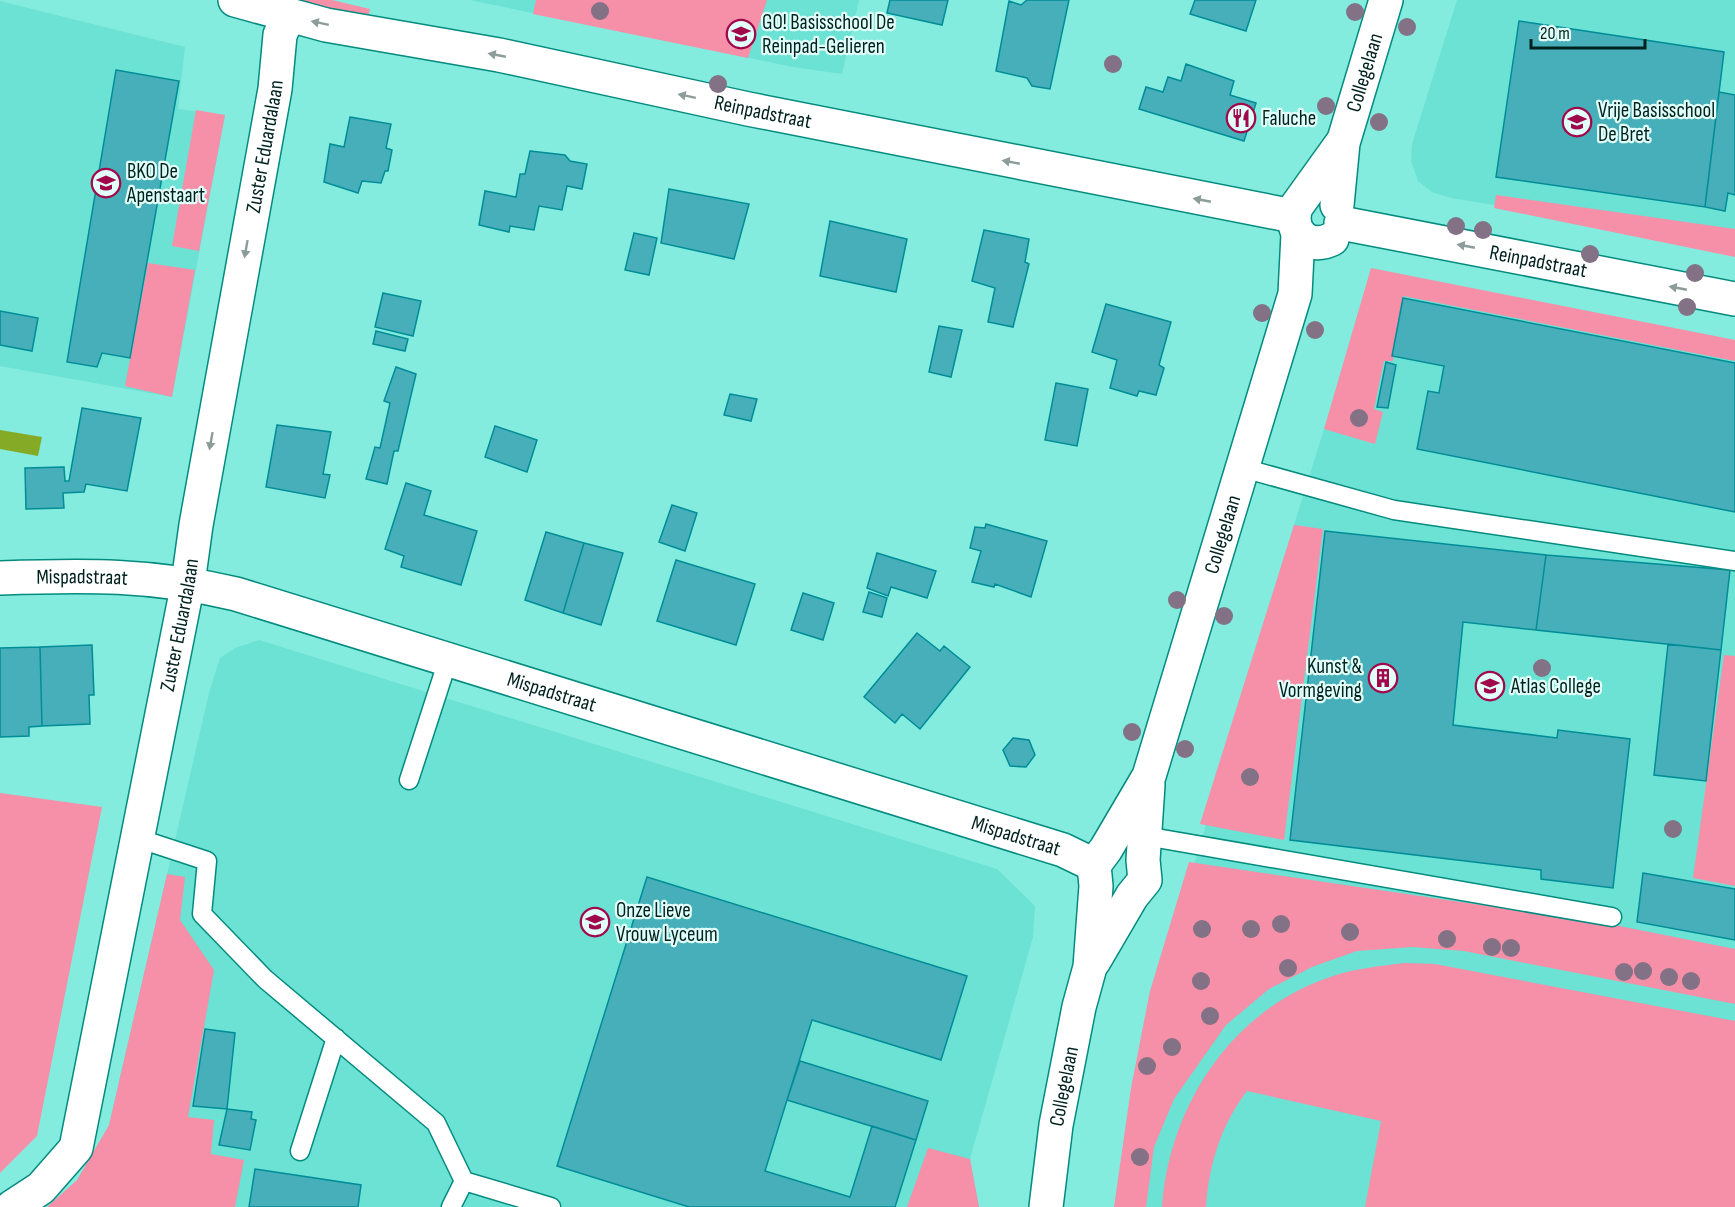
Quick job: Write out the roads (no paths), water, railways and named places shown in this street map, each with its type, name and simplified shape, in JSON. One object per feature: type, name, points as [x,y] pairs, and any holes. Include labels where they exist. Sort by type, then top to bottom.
[{"type":"street","name":"Reinpadstraat","points":[[235,0],[288,16],[499,55],[1260,212],[1298,217]]},
{"type":"street","name":"Collegelaan","points":[[1046,1207],[1056,1125],[1079,1006],[1090,968],[1098,867],[1149,776],[1295,294],[1337,223],[1343,143],[1386,0]]},
{"type":"street","name":"Zuster Eduardalaan","points":[[12,1207],[41,1188],[76,1148],[188,583],[196,525],[275,88],[280,35],[288,16]]},
{"type":"street","name":"Collegelaan","points":[[1295,294],[1298,217],[1343,143]]},
{"type":"street","points":[[1321,195],[1337,223],[1314,244],[1298,217],[1321,195]]},
{"type":"street","name":"Reinpadstraat","points":[[1337,223],[1735,299]]},
{"type":"street","name":"Mispadstraat","points":[[0,578],[98,575],[188,583],[236,594],[1063,850],[1098,867]]},
{"type":"street","name":"Collegelaan","points":[[1090,968],[1132,896],[1145,880],[1144,848],[1149,776]]},
{"type":"street","points":[[1132,896],[1112,898],[1098,867],[1127,847],[1144,848]]},
{"type":"lane","points":[[1243,468],[1394,510],[1735,561]]},
{"type":"lane","points":[[409,780],[448,660]]},
{"type":"lane","points":[[137,838],[207,861],[202,914],[265,979],[436,1123],[464,1181],[551,1207]]},
{"type":"lane","points":[[1144,848],[1612,917]]},
{"type":"lane","points":[[300,1151],[336,1038]]},
{"type":"lane","points":[[451,1207],[464,1181]]},
{"type":"place","name":"GO! Basisschool De Reinpad-Gelieren","points":[[741,34]]},
{"type":"place","name":"Faluche","points":[[1241,118]]},
{"type":"place","name":"Vrije Basisschool De Bret","points":[[1577,122]]},
{"type":"place","name":"BKO De Apenstaart","points":[[106,183]]},
{"type":"place","name":"Kunst & Vormgeving","points":[[1383,678]]},
{"type":"place","name":"Atlas College","points":[[1490,686]]},
{"type":"place","name":"Onze Lieve Vrouw Lyceum","points":[[595,922]]}]
